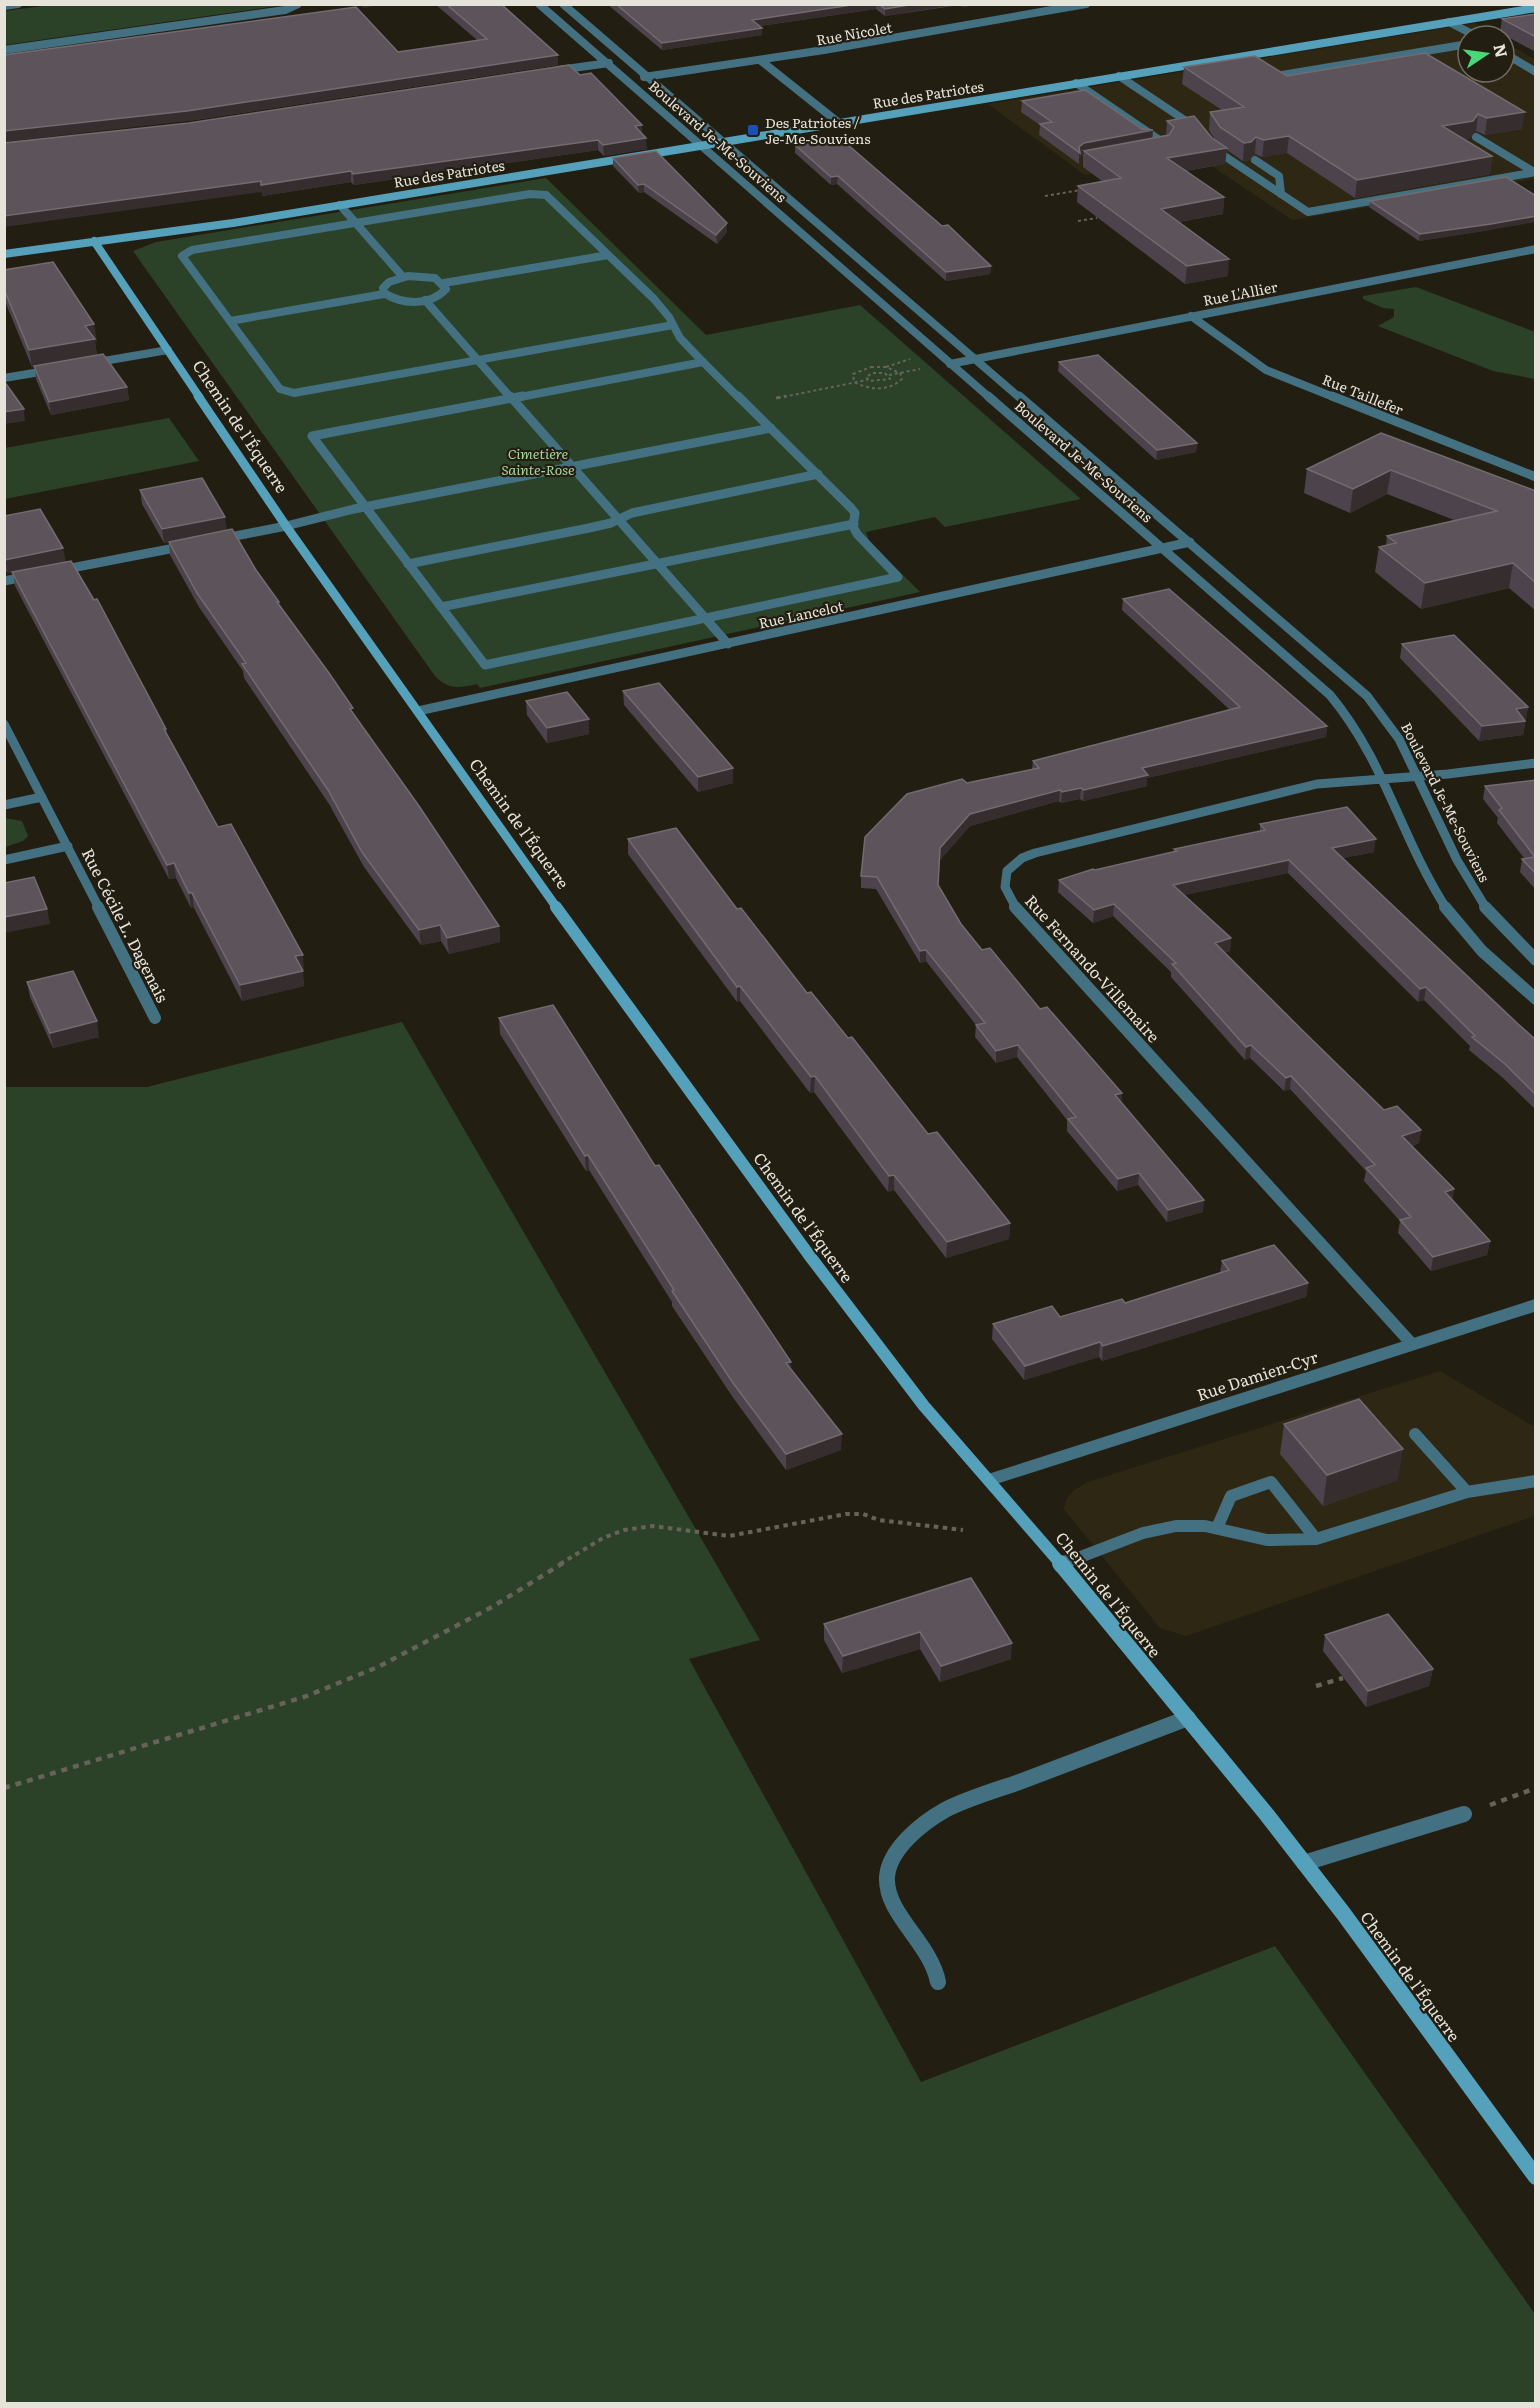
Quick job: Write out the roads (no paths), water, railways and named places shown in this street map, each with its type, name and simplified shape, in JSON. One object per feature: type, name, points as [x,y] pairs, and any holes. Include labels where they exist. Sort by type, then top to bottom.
[{"type":"street","points":[[4,6],[18,4]]},
{"type":"street","points":[[4,50],[285,10],[298,4]]},
{"type":"street","name":"Boulevard Je-Me-Souviens","points":[[539,4],[1330,695],[1360,731],[1384,778],[1426,872],[1447,909],[1485,952],[1536,999]]},
{"type":"street","name":"Boulevard Je-Me-Souviens","points":[[563,4],[1368,696],[1393,728],[1478,897],[1497,922],[1536,960]]},
{"type":"street","name":"Rue Nicolet","points":[[625,80],[760,60],[1086,4]]},
{"type":"street","name":"Rue des Patriotes","points":[[4,254],[233,223],[1536,8]]},
{"type":"street","points":[[1449,22],[1456,26]]},
{"type":"street","points":[[1282,75],[1456,46]]},
{"type":"street","points":[[545,72],[627,60]]},
{"type":"street","points":[[760,60],[839,123]]},
{"type":"street","points":[[1516,60],[1536,72]]},
{"type":"street","points":[[1119,76],[1203,132]]},
{"type":"street","points":[[1076,83],[1167,145],[1156,147]]},
{"type":"street","points":[[1476,137],[1535,172]]},
{"type":"street","points":[[1209,141],[1214,149],[1308,212],[1535,172]]},
{"type":"street","points":[[1255,160],[1279,176],[1281,194]]},
{"type":"street","points":[[673,325],[308,391],[288,392],[280,389],[184,262],[182,256],[185,252],[355,222],[542,194],[549,196],[654,299],[673,325],[680,338],[703,362],[855,513],[854,524],[857,534],[898,577],[485,664],[312,436],[703,362]]},
{"type":"street","points":[[340,205],[403,277]]},
{"type":"street","name":"Chemin de l'Équerre","points":[[94,241],[286,526],[809,1254],[924,1406],[1061,1564],[1304,1863],[1536,2177]]},
{"type":"street","name":"Rue L'Allier","points":[[950,364],[1536,249]]},
{"type":"street","points":[[384,294],[382,288],[386,284],[403,277],[426,276],[444,283],[608,255]]},
{"type":"street","points":[[230,321],[384,294],[403,301],[425,300],[443,293],[446,289],[444,283]]},
{"type":"street","points":[[425,300],[728,644]]},
{"type":"street","name":"Rue Taillefer","points":[[1191,316],[1266,370],[1536,477]]},
{"type":"street","points":[[80,365],[168,350]]},
{"type":"street","points":[[4,378],[59,369]]},
{"type":"street","points":[[206,542],[771,428]]},
{"type":"street","points":[[408,564],[589,528],[648,509],[818,474]]},
{"type":"street","points":[[441,607],[854,524]]},
{"type":"street","name":"Rue Lancelot","points":[[418,711],[1190,542]]},
{"type":"street","points":[[50,572],[196,544]]},
{"type":"street","points":[[4,581],[38,574]]},
{"type":"street","name":"Rue Cécile L. Dagenais","points":[[4,724],[155,1018]]},
{"type":"street","name":"Rue Fernando-Villemaire","points":[[1411,1343],[1022,915],[1007,896],[1003,882],[1008,867],[1021,857],[1310,786],[1536,763]]},
{"type":"street","points":[[4,805],[42,797]]},
{"type":"street","name":"Rue Cécile L. Dagenais","points":[[4,860],[68,846]]},
{"type":"street","name":"Rue Damien-Cyr","points":[[989,1480],[1411,1343],[1536,1305]]},
{"type":"street","points":[[1415,1434],[1467,1492]]},
{"type":"street","points":[[1061,1564],[1171,1527],[1193,1525],[1217,1528],[1267,1541],[1296,1542],[1316,1539],[1467,1492],[1536,1480]]},
{"type":"street","points":[[1217,1528],[1231,1496],[1271,1482],[1316,1539]]},
{"type":"street","points":[[938,1982],[936,1965],[928,1948],[895,1908],[887,1889],[886,1872],[897,1850],[909,1837],[945,1810],[1188,1718]]},
{"type":"street","points":[[1304,1863],[1464,1814]]},
{"type":"place","name":"Des Patriotes / Je-Me-Souviens","points":[[753,130]]},
{"type":"park label","name":"Cimetière Sainte-Rose","points":[[538,462]]}]
